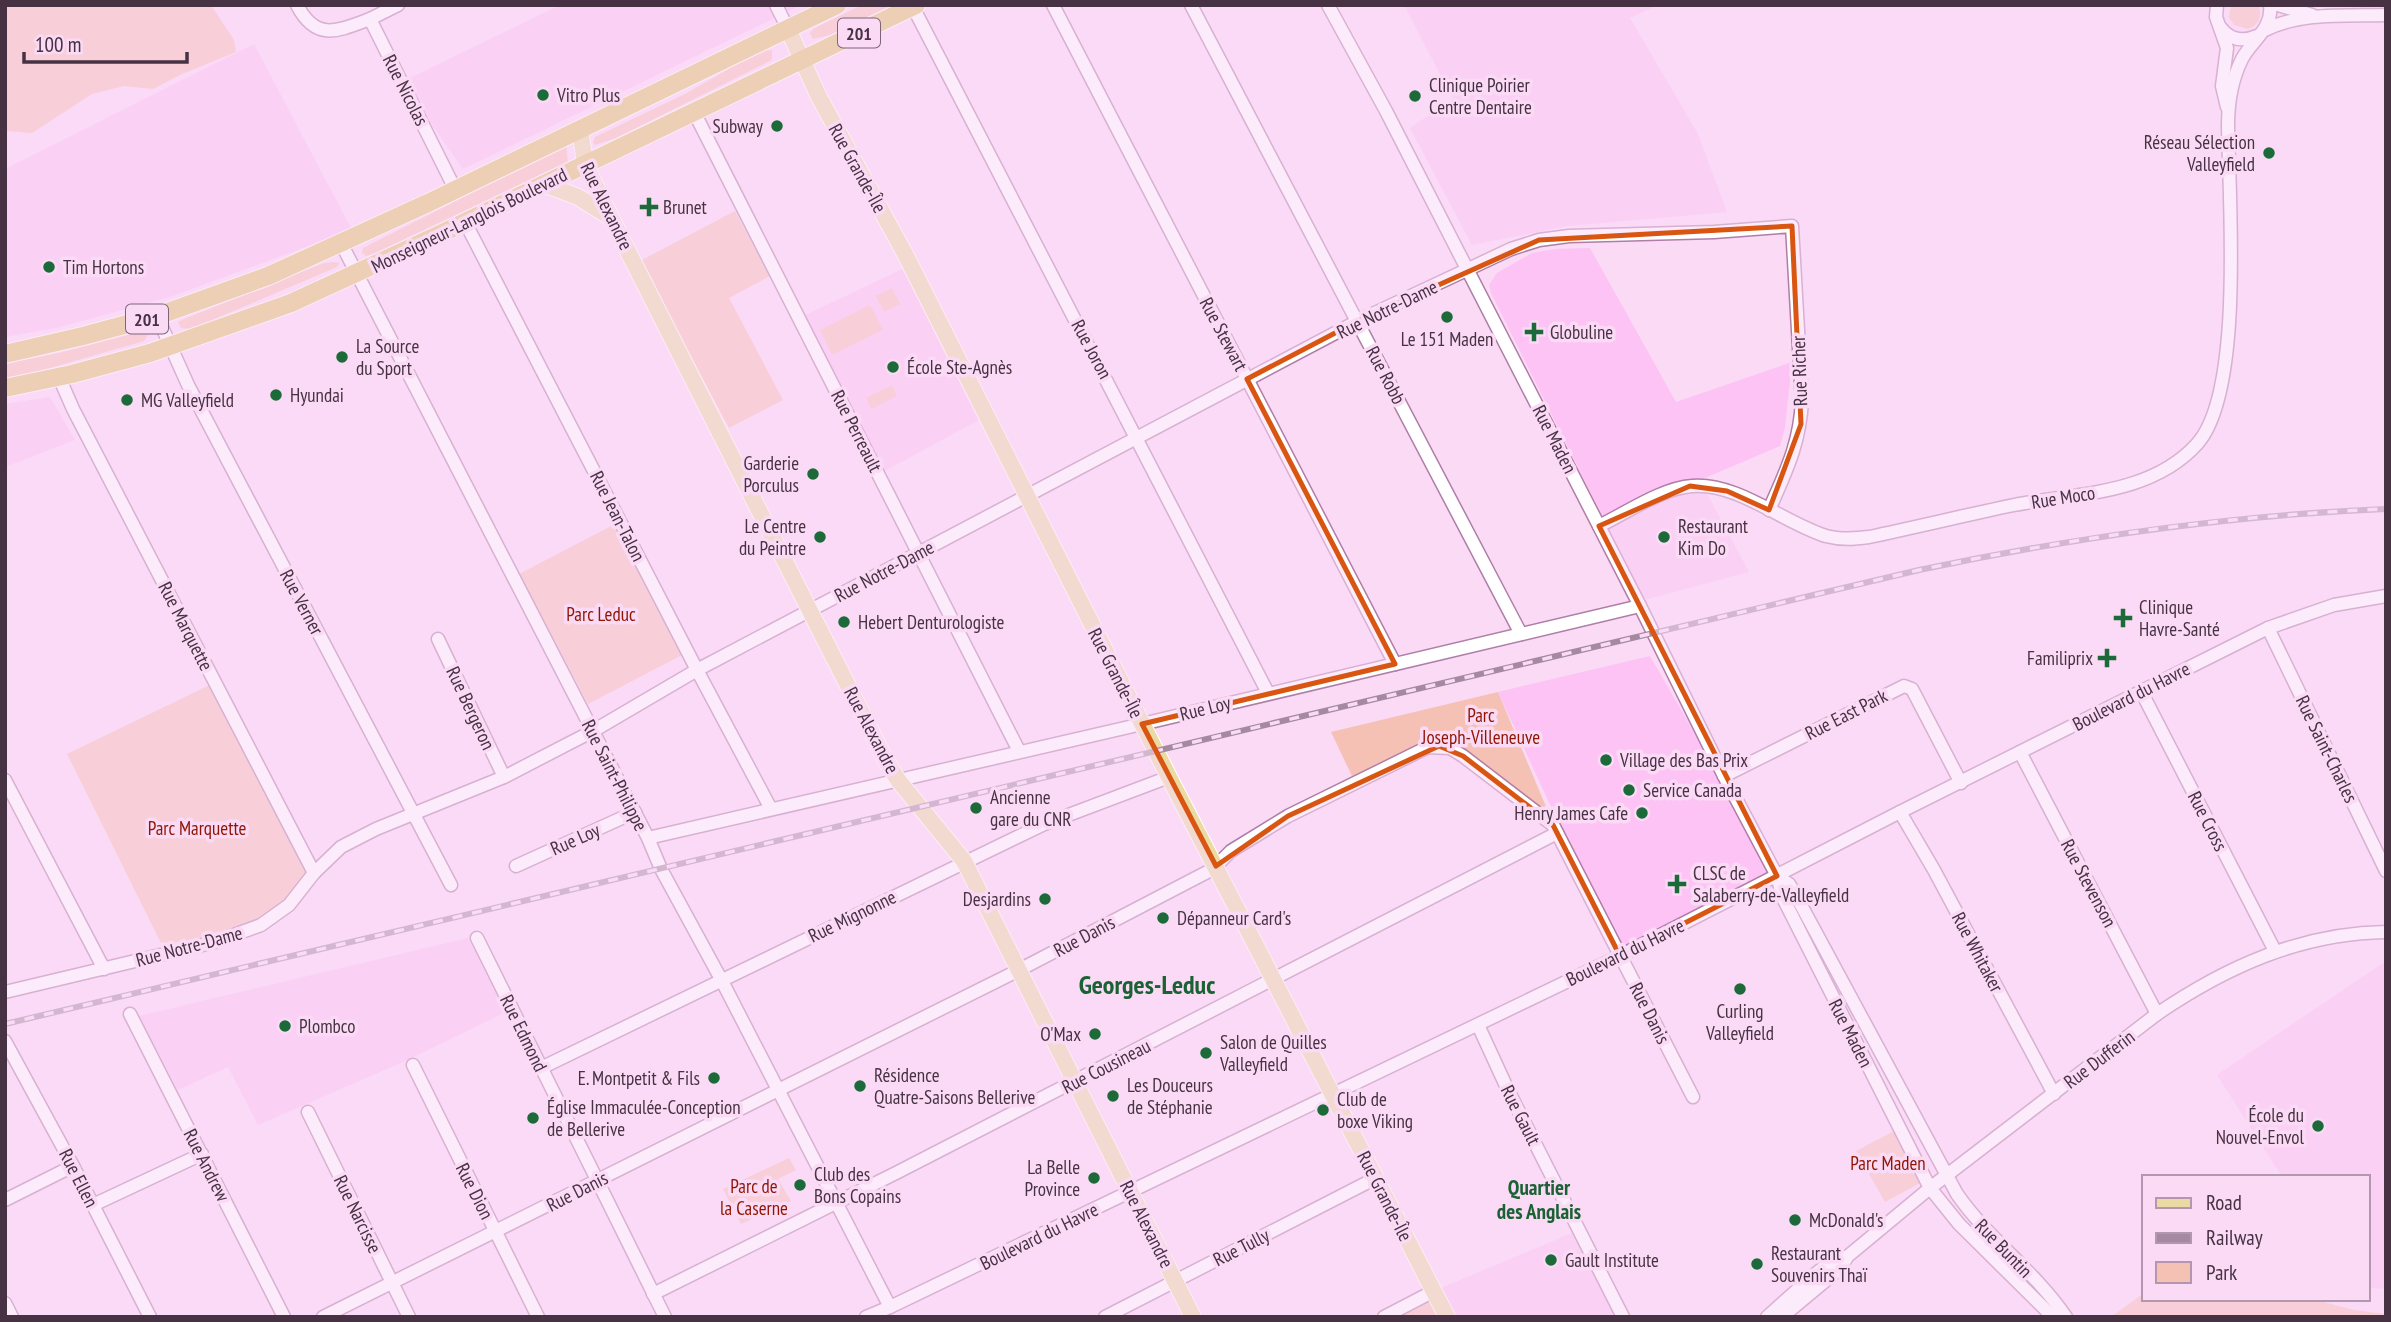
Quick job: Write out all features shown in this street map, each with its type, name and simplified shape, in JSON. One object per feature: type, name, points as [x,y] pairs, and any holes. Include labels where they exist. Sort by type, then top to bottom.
[{"type":"highway","name":"Monseigneur-Langlois Boulevard","points":[[5,354],[83,337],[231,291],[341,243],[837,5]]},
{"type":"highway","name":"Monseigneur-Langlois Boulevard","points":[[5,388],[59,377],[170,347],[271,311],[356,274],[915,6]]},
{"type":"main road","name":"Rue Grande-Île","points":[[788,29],[819,97],[904,252],[1169,777],[1447,1317]]},
{"type":"main road","name":"Rue Alexandre","points":[[580,129],[585,164],[611,218],[885,759],[898,780],[964,861],[1193,1317]]},
{"type":"main road","points":[[544,184],[578,197],[611,218]]},
{"type":"street","points":[[297,5],[311,26],[324,30],[339,30],[398,5]]},
{"type":"street","points":[[776,5],[788,29]]},
{"type":"street","name":"Rue Stewart","points":[[1053,5],[1395,664]]},
{"type":"street","name":"Rue Robb","points":[[1191,5],[1521,634]]},
{"type":"street","name":"Rue Maden","points":[[1328,5],[1386,111],[1640,606],[1777,876],[1783,898],[1930,1188]]},
{"type":"street","name":"Rue Moco","points":[[2217,5],[2216,18],[2227,48],[2222,86],[2228,111]]},
{"type":"street","name":"Rue Moco","points":[[1599,526],[1667,492],[1690,486],[1710,486],[1727,491],[1826,536],[1846,540],[2015,505],[2120,488],[2161,470],[2190,450],[2198,443],[2212,420],[2221,394],[2227,355],[2230,276],[2228,111],[2234,79],[2241,61],[2271,14],[2270,5]]},
{"type":"street","points":[[2278,5],[2319,17]]},
{"type":"street","name":"Rue Joron","points":[[915,6],[1268,692]]},
{"type":"street","points":[[2219,25],[2232,38],[2241,40],[2276,25],[2319,17],[2386,15]]},
{"type":"street","name":"Rue Nicolas","points":[[370,19],[455,189]]},
{"type":"street","name":"Rue Perreault","points":[[694,112],[1019,751]]},
{"type":"street","name":"Rue Jean-Talon","points":[[465,222],[771,809]]},
{"type":"street","name":"Rue Notre-Dame","points":[[5,992],[215,942],[261,925],[289,905],[314,873],[341,847],[376,829],[504,777],[593,731],[697,670],[1247,379],[1358,321],[1511,249],[1539,240],[1569,236],[1714,232],[1792,226]]},
{"type":"street","name":"Rue Richer","points":[[1769,510],[1797,446],[1801,425],[1802,400],[1792,226]]},
{"type":"street","name":"Rue Saint-Philippe","points":[[341,243],[635,812],[661,869],[722,981],[890,1307]]},
{"type":"street","name":"Rue Verner","points":[[157,316],[188,385],[451,885]]},
{"type":"street","name":"Rue Marquette","points":[[59,377],[314,873]]},
{"type":"street","name":"Boulevard du Havre","points":[[866,1317],[1620,956],[2268,628],[2334,605],[2386,596]]},
{"type":"street","name":"Rue Loy","points":[[648,838],[1640,606]]},
{"type":"street","name":"Rue Saint-Charles","points":[[2268,628],[2386,871]]},
{"type":"street","name":"Rue Bergeron","points":[[438,639],[504,777]]},
{"type":"street","name":"Rue East Park","points":[[1724,776],[1904,686],[1912,689],[1961,783]]},
{"type":"street","name":"Rue Cross","points":[[2141,691],[2275,951]]},
{"type":"street","name":"Rue Danis","points":[[323,1317],[1018,970],[1216,866],[1231,850],[1288,816],[1428,747],[1450,748],[1463,756],[1553,825],[1693,1097]]},
{"type":"street","name":"Rue Stevenson","points":[[2020,752],[2157,1014]]},
{"type":"street","name":"Rue Mignonne","points":[[541,1068],[964,861],[1042,825],[1169,777]]},
{"type":"street","points":[[5,780],[104,968]]},
{"type":"street","name":"Rue Loy","points":[[516,866],[635,812]]},
{"type":"street","name":"Rue Whitaker","points":[[1900,812],[2054,1094]]},
{"type":"street","name":"Rue Cousineau","points":[[653,1294],[1075,1082],[1557,833]]},
{"type":"street","name":"Rue Maden","points":[[1777,876],[1794,892],[1947,1176]]},
{"type":"street","name":"Rue Dufferin","points":[[1767,1317],[1827,1265],[1847,1256],[1930,1188],[2157,1014],[2196,988],[2275,951],[2332,936],[2386,932]]},
{"type":"street","name":"Rue Edmond","points":[[477,938],[665,1317]]},
{"type":"street","name":"Rue Andrew","points":[[130,1014],[285,1317]]},
{"type":"street","name":"Rue Gault","points":[[1478,1025],[1623,1317]]},
{"type":"street","name":"Rue Ellen","points":[[5,1041],[150,1317]]},
{"type":"street","name":"Rue Dion","points":[[413,1065],[538,1317]]},
{"type":"street","name":"Rue Narcisse","points":[[308,1112],[409,1317]]},
{"type":"street","points":[[93,1205],[202,1154]]},
{"type":"street","points":[[5,1200],[73,1166]]},
{"type":"street","name":"Rue Buntin","points":[[1947,1176],[1968,1210],[2055,1301],[2066,1317]]},
{"type":"street","name":"Rue Tully","points":[[1105,1317],[1376,1178]]},
{"type":"street","name":"Rue Buntin","points":[[1930,1188],[1959,1224],[2053,1317]]},
{"type":"street","name":"Rue Dufferin","points":[[1782,1317],[1836,1272],[1847,1256]]},
{"type":"street","points":[[1384,1317],[1434,1291]]},
{"type":"street","points":[[5,1303],[12,1317]]},
{"type":"highlighted area","points":[[1792,226],[1801,424],[1769,510],[1727,491],[1690,486],[1599,526],[1777,876],[1620,956],[1553,825],[1463,756],[1439,746],[1288,816],[1216,866],[1142,724],[1395,664],[1247,379],[1358,321],[1539,240]]},
{"type":"shaded area","points":[[560,5],[801,5],[463,169],[402,82]]},
{"type":"shaded area","points":[[1404,5],[1658,5],[1630,18],[1698,134],[1727,212],[1568,226],[1472,245],[1410,128],[1453,99]]},
{"type":"shaded area","points":[[254,44],[352,230],[170,297],[56,328],[5,337],[5,169]]},
{"type":"shaded area","points":[[1590,248],[1676,402],[1792,362],[1785,427],[1780,446],[1700,480],[1749,572],[1644,600],[1491,293],[1489,285],[1497,273],[1532,253]]},
{"type":"shaded area","name":"École Ste-Agnès","points":[[911,265],[986,416],[879,474],[799,318]]},
{"type":"shaded area","points":[[50,397],[75,440],[5,467],[5,404]]},
{"type":"shaded area","points":[[1650,656],[1777,876],[1620,956],[1498,692]]},
{"type":"shaded area","points":[[468,938],[508,1011],[403,1062],[258,1125],[228,1067],[178,1090],[139,1016]]},
{"type":"shaded area","name":"École du Nouvel-Envol","points":[[2386,961],[2386,1289],[2370,1288],[2370,1175],[2281,1175],[2217,1075]]},
{"type":"shaded area","name":"Gault Institute","points":[[1579,1230],[1623,1317],[1447,1317],[1434,1291]]},
{"type":"green space","points":[[5,5],[211,5],[234,40],[236,52],[153,89],[124,86],[92,94],[32,133],[5,131]]},
{"type":"green space","points":[[862,5],[892,5],[830,35],[813,39],[810,33],[813,29]]},
{"type":"green space","points":[[2231,5],[2258,5],[2260,16],[2257,23],[2248,29],[2234,25],[2229,17]]},
{"type":"green space","points":[[772,50],[772,60],[616,138],[595,145],[593,142],[595,137],[685,94],[760,51]]},
{"type":"green space","points":[[566,145],[568,162],[375,253],[366,256],[362,253],[363,248]]},
{"type":"green space","points":[[735,211],[770,276],[729,298],[783,400],[729,428],[640,261]]},
{"type":"green space","points":[[324,263],[339,263],[337,267],[191,329],[181,328],[178,322]]},
{"type":"green space","points":[[892,288],[900,304],[884,312],[876,296]]},
{"type":"green space","points":[[870,305],[883,330],[832,355],[820,330]]},
{"type":"green space","points":[[143,331],[148,335],[144,341],[29,374],[5,378],[5,364]]},
{"type":"green space","points":[[892,385],[897,396],[871,409],[866,398]]},
{"type":"green space","name":"Parc Leduc","points":[[615,524],[684,654],[588,704],[519,574]]},
{"type":"green space","name":"Parc Marquette","points":[[218,681],[314,873],[283,905],[261,920],[225,933],[162,945],[67,754]]},
{"type":"green space","name":"Parc Joseph-Villeneuve","points":[[1498,692],[1557,833],[1453,740],[1352,776],[1331,732]]},
{"type":"green space","name":"Parc Maden","points":[[1896,1130],[1922,1182],[1885,1202],[1856,1151]]},
{"type":"green space","name":"Parc de la Caserne","points":[[789,1158],[796,1170],[778,1179],[791,1201],[741,1224],[723,1189]]},
{"type":"green space","points":[[1434,1291],[1447,1317],[1384,1317]]},
{"type":"green space","points":[[2142,1294],[2142,1301],[2320,1301],[2354,1310],[2386,1314],[2386,1317],[2111,1317]]},
{"type":"railway","points":[[5,1024],[1919,570],[2093,538],[2210,522],[2386,509]]},
{"type":"place","name":"Vitro Plus","points":[[543,95]]},
{"type":"place","name":"Clinique Poirier Centre Dentaire","points":[[1415,96]]},
{"type":"place","name":"Subway","points":[[777,126]]},
{"type":"place","name":"Réseau Sélection Valleyfield","points":[[2269,153]]},
{"type":"place","name":"Brunet","points":[[649,207]]},
{"type":"place","name":"Tim Hortons","points":[[49,267]]},
{"type":"place","name":"Le 151 Maden","points":[[1447,317]]},
{"type":"place","name":"Globuline","points":[[1534,332]]},
{"type":"place","name":"La Source du Sport","points":[[342,357]]},
{"type":"place","name":"École Ste-Agnès","points":[[893,367]]},
{"type":"place","name":"Hyundai","points":[[276,395]]},
{"type":"place","name":"MG Valleyfield","points":[[127,400]]},
{"type":"place","name":"Garderie Porculus","points":[[813,474]]},
{"type":"place","name":"Le Centre du Peintre","points":[[820,537]]},
{"type":"place","name":"Restaurant Kim Do","points":[[1664,537]]},
{"type":"place","name":"Clinique Havre-Santé","points":[[2123,618]]},
{"type":"place","name":"Hebert Denturologiste","points":[[844,622]]},
{"type":"place","name":"Familiprix","points":[[2107,658]]},
{"type":"place","name":"Village des Bas Prix","points":[[1606,760]]},
{"type":"place","name":"Service Canada","points":[[1629,790]]},
{"type":"place","name":"Ancienne gare du CNR","points":[[976,808]]},
{"type":"place","name":"Henry James Cafe","points":[[1642,813]]},
{"type":"place","name":"CLSC de Salaberry-de-Valleyfield","points":[[1677,884]]},
{"type":"place","name":"Desjardins","points":[[1045,899]]},
{"type":"place","name":"Dépanneur Card's","points":[[1163,918]]},
{"type":"place","name":"Curling Valleyfield","points":[[1740,989]]},
{"type":"place","name":"Plombco","points":[[285,1026]]},
{"type":"place","name":"O'Max","points":[[1095,1034]]},
{"type":"place","name":"Salon de Quilles Valleyfield","points":[[1206,1053]]},
{"type":"place","name":"E. Montpetit & Fils","points":[[714,1078]]},
{"type":"place","name":"Résidence Quatre-Saisons Bellerive","points":[[860,1086]]},
{"type":"place","name":"Les Douceurs de Stéphanie","points":[[1113,1096]]},
{"type":"place","name":"Club de boxe Viking","points":[[1323,1110]]},
{"type":"place","name":"Église Immaculée-Conception de Bellerive","points":[[533,1118]]},
{"type":"place","name":"École du Nouvel-Envol","points":[[2318,1126]]},
{"type":"place","name":"La Belle Province","points":[[1094,1178]]},
{"type":"place","name":"Club des Bons Copains","points":[[800,1185]]},
{"type":"place","name":"McDonald's","points":[[1795,1220]]},
{"type":"place","name":"Gault Institute","points":[[1551,1260]]},
{"type":"place","name":"Restaurant Souvenirs Thaï","points":[[1757,1264]]},
{"type":"district","name":"Georges-Leduc","points":[[1147,984]]},
{"type":"district","name":"Quartier des Anglais","points":[[1539,1199]]}]
